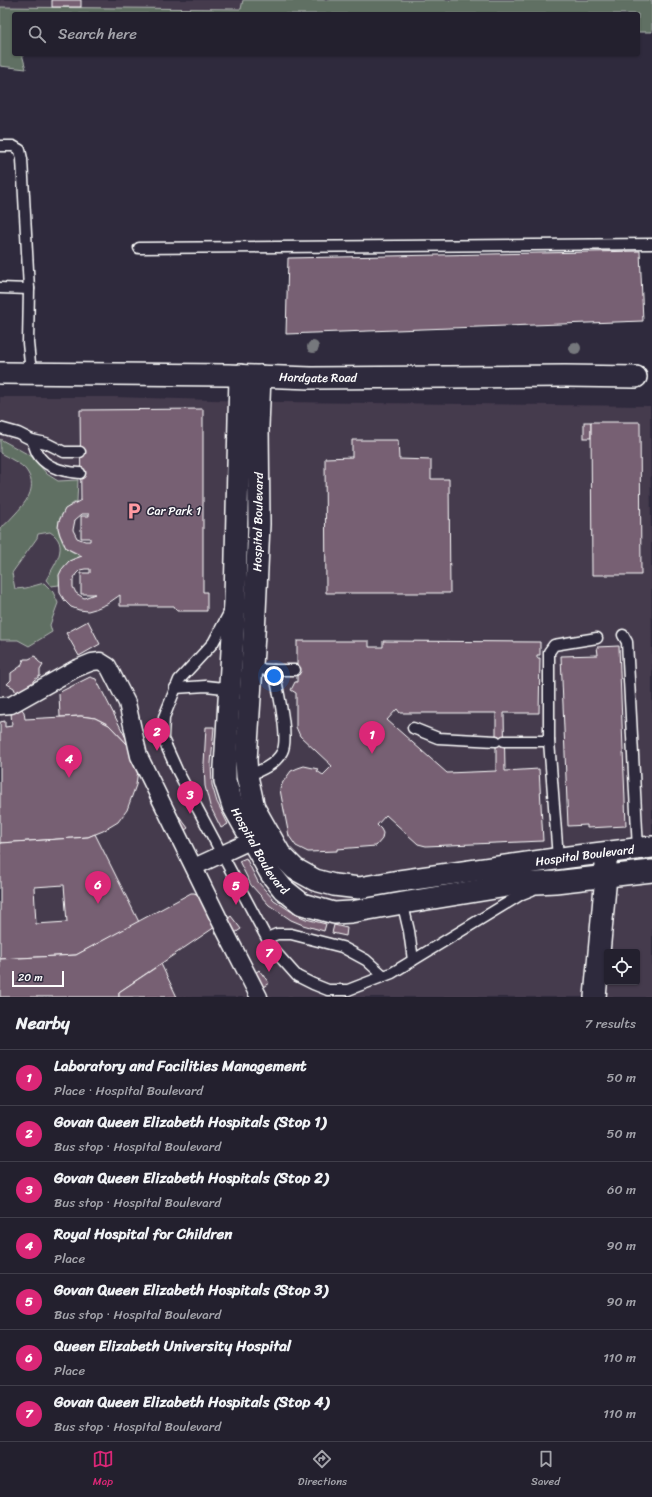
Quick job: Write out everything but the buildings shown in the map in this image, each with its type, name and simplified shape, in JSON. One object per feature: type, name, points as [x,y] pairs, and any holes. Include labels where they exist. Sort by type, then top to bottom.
[{"type":"street","name":"Hardgate Road","points":[[0,373],[240,376],[636,377]]},
{"type":"street","name":"Hospital Boulevard","points":[[240,376],[235,602],[224,767],[225,781],[233,806],[260,836],[295,869],[314,880],[359,888],[558,858],[645,848]]},
{"type":"street","name":"Hospital Boulevard","points":[[260,376],[258,426],[259,524],[246,760],[247,776],[260,836],[271,874],[284,889],[302,904],[334,913],[351,912],[518,884],[555,882],[652,871]]},
{"type":"street","points":[[0,706],[11,705],[75,669],[92,662],[100,661],[108,666],[127,703],[139,756],[259,997]]},
{"type":"street","points":[[194,867],[260,836]]},
{"type":"street","points":[[595,997],[606,876],[605,852]]},
{"type":"lane","points":[[0,146],[13,146],[20,150],[22,159],[29,289],[28,343],[31,373]]},
{"type":"lane","points":[[139,248],[652,244]]},
{"type":"lane","points":[[0,288],[29,289]]},
{"type":"lane","points":[[0,428],[18,433],[32,440],[46,443],[64,452],[80,452]]},
{"type":"lane","points":[[32,440],[38,454],[50,465],[68,472],[80,473]]},
{"type":"lane","name":"Hospital Boulevard","points":[[235,602],[213,643],[179,680],[164,717],[163,739],[177,770],[272,948],[297,976],[328,990],[348,990],[384,976],[522,894],[555,882]]},
{"type":"lane","points":[[623,635],[627,642],[645,848]]},
{"type":"lane","points":[[558,858],[549,741],[549,652],[554,645],[597,638]]},
{"type":"lane","points":[[251,669],[294,670]]},
{"type":"lane","points":[[247,776],[266,769],[282,753],[285,745],[285,732],[274,670]]},
{"type":"lane","points":[[175,688],[206,686],[250,691]]},
{"type":"lane","points":[[413,728],[438,738],[500,741],[549,741]]},
{"type":"lane","points":[[399,881],[409,930],[413,960]]},
{"type":"lane","points":[[267,938],[277,934],[291,934],[342,947],[366,960],[384,976]]},
{"type":"shaded area","points":[[0,0],[243,0],[242,9],[9,8],[0,7]]},
{"type":"shaded area","points":[[0,397],[115,397],[280,402],[650,406],[652,997],[0,997]]},
{"type":"green space","points":[[243,0],[652,0],[652,32],[640,32],[640,12],[12,12],[12,56],[23,56],[26,69],[0,66],[0,7],[241,9]]},
{"type":"green space","points":[[0,439],[31,456],[47,474],[58,481],[78,480],[77,501],[67,508],[61,516],[58,527],[65,547],[82,556],[68,562],[62,569],[59,585],[51,586],[46,580],[59,555],[59,543],[56,537],[50,532],[38,534],[37,538],[12,573],[15,589],[26,588],[44,583],[53,592],[58,603],[50,625],[52,632],[29,646],[18,640],[0,640],[0,528],[9,521],[28,498],[31,482],[30,476],[21,465],[0,453]]},
{"type":"place","name":"Car Park 1","points":[[134,511]]},
{"type":"place","name":"Govan Queen Elizabeth Hospitals (Stop 1)","points":[[157,751]]},
{"type":"place","name":"Laboratory and Facilities Management","points":[[372,754]]},
{"type":"place","name":"Royal Hospital for Children","points":[[69,778]]},
{"type":"place","name":"Govan Queen Elizabeth Hospitals (Stop 2)","points":[[190,814]]},
{"type":"place","name":"Queen Elizabeth University Hospital","points":[[98,904]]},
{"type":"place","name":"Govan Queen Elizabeth Hospitals (Stop 3)","points":[[236,905]]},
{"type":"place","name":"Govan Queen Elizabeth Hospitals (Stop 4)","points":[[269,972]]}]
